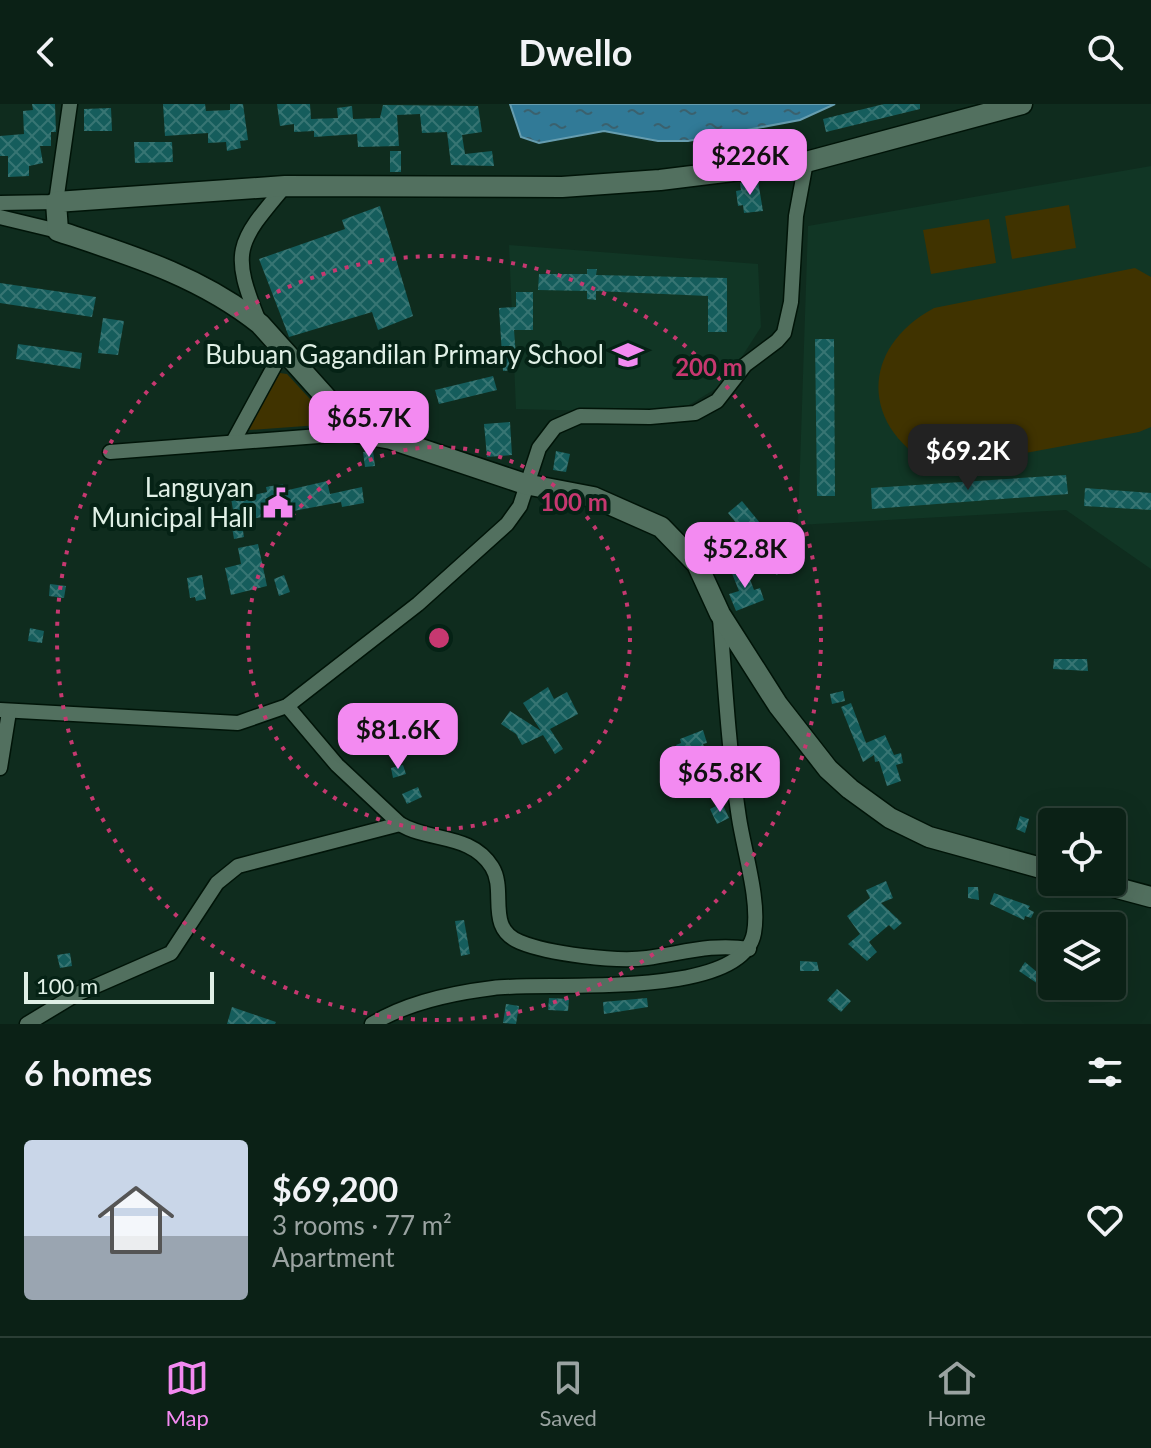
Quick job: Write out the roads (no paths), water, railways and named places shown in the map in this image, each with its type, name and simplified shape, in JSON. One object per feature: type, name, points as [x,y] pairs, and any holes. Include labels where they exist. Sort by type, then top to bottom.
[{"type":"street","points":[[58,231],[56,202],[70,104]]},
{"type":"street","points":[[0,203],[285,186],[562,187],[660,180],[806,162],[1022,104]]},
{"type":"street","points":[[0,768],[4,711],[238,723],[287,706],[418,604],[515,515],[546,436],[567,419],[695,413],[717,401],[745,365],[784,333],[791,302],[796,216],[806,162]]},
{"type":"street","points":[[260,324],[244,279],[241,253],[244,238],[252,225],[285,186]]},
{"type":"street","points":[[0,217],[58,231],[167,267],[222,297],[260,324],[358,433]]},
{"type":"street","points":[[234,440],[282,352]]},
{"type":"street","points":[[110,452],[234,440],[358,433],[391,439],[525,484],[603,500],[661,527],[697,564],[720,614],[778,705],[828,769],[850,789],[890,818],[929,837],[1038,867]]},
{"type":"street","points":[[372,1024],[417,1004],[495,987],[628,983],[701,974],[739,959],[749,949],[755,920],[732,760],[720,614]]},
{"type":"street","points":[[287,706],[337,765],[400,824],[412,832],[452,839],[486,859],[497,878],[500,923],[518,942],[633,959],[705,946],[749,949]]},
{"type":"street","points":[[27,1024],[75,995],[171,953],[217,883],[238,866],[400,824]]},
{"type":"street","points":[[1126,890],[1151,897]]},
{"type":"water","points":[[510,104],[835,104],[800,120],[688,141],[658,141],[604,131],[539,143],[521,137]]},
{"type":"place","name":"Bubuan Gagandilan Primary School","points":[[628,355]]},
{"type":"place","name":"Languyan Municipal Hall","points":[[278,503]]}]
